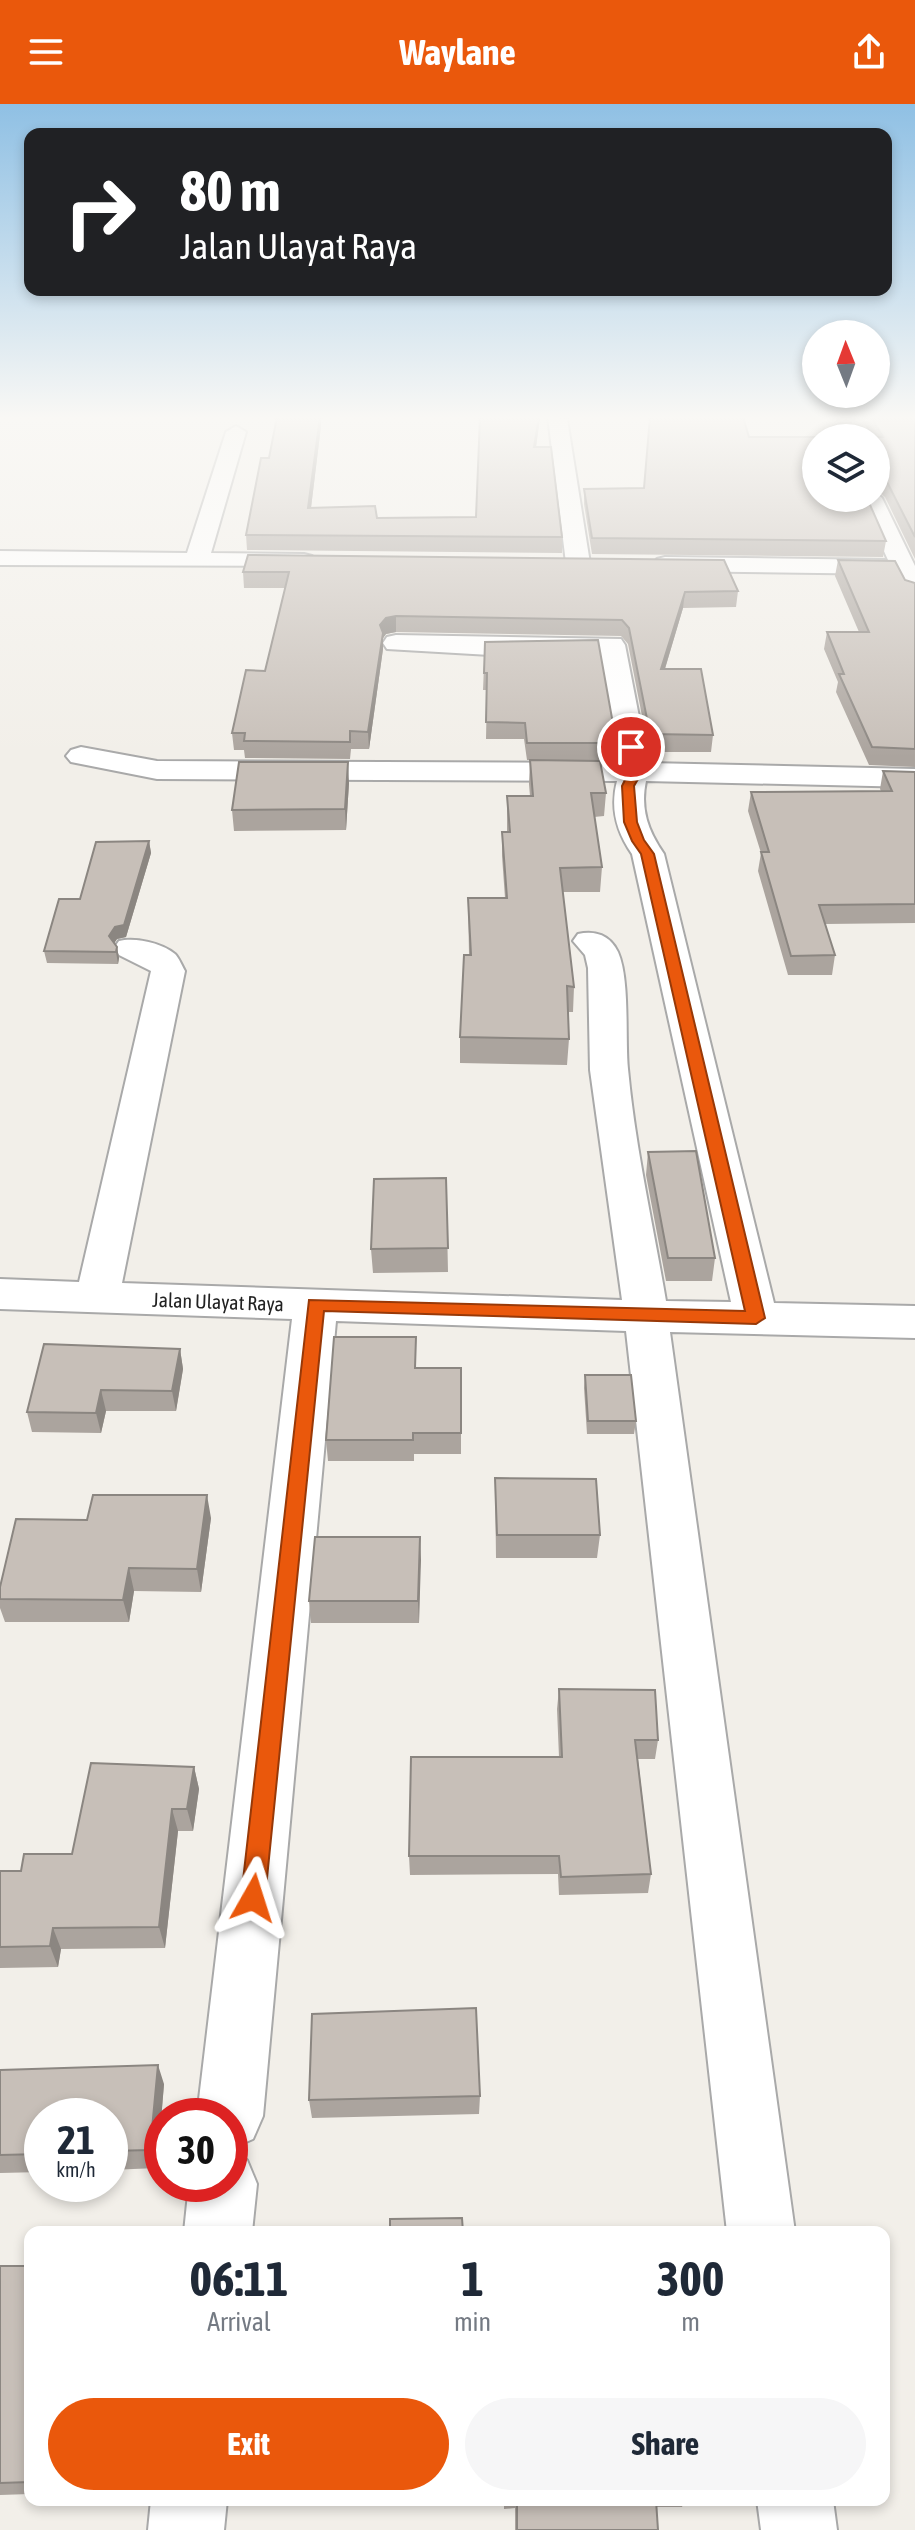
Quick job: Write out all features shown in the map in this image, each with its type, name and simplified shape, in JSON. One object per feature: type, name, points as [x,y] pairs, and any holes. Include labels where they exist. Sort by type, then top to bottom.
[{"type":"street","points":[[197,560],[206,530]]},
{"type":"street","points":[[565,530],[567,563],[603,563]]},
{"type":"street","points":[[885,530],[915,592]]},
{"type":"street","points":[[0,558],[322,561]]},
{"type":"street","points":[[634,564],[902,567]]},
{"type":"street","points":[[396,643],[490,647],[612,645],[635,772],[628,786],[631,822],[638,841],[648,854],[756,1318]]},
{"type":"street","points":[[81,756],[157,770],[635,772],[915,778]]},
{"type":"street","points":[[590,941],[601,952],[605,968],[609,1070],[646,1316],[760,2226]]},
{"type":"street","points":[[97,1298],[168,971],[162,961],[131,948]]},
{"type":"street","name":"Jalan Ulayat Raya","points":[[0,1294],[915,1322]]},
{"type":"street","points":[[232,2098],[316,1305]]},
{"type":"street","points":[[219,2226],[221,2202]]},
{"type":"street","points":[[186,2530],[188,2506]]},
{"type":"street","points":[[796,2506],[799,2530]]},
{"type":"building","points":[[247,530],[561,530],[562,537],[246,535]]},
{"type":"building","points":[[591,530],[881,530],[886,541],[592,538]]},
{"type":"building","points":[[248,555],[724,560],[738,591],[685,592],[661,669],[701,669],[713,735],[650,734],[629,628],[622,620],[396,616],[386,618],[380,625],[383,633],[368,732],[350,731],[350,742],[244,741],[245,733],[232,733],[246,670],[265,671],[289,572],[243,572]]},
{"type":"building","points":[[838,560],[895,561],[905,580],[915,583],[915,749],[872,747],[839,674],[844,674],[827,632],[869,632]]},
{"type":"building","points":[[598,640],[615,735],[611,735],[613,743],[527,743],[525,723],[486,722],[485,642]]},
{"type":"building","points":[[530,760],[600,761],[606,793],[591,793],[602,867],[560,868],[574,987],[567,986],[569,1039],[460,1037],[464,955],[471,955],[468,898],[507,898],[502,832],[510,832],[507,796],[533,796]]},
{"type":"building","points":[[239,762],[348,762],[345,809],[232,810]]},
{"type":"building","points":[[883,771],[915,772],[915,904],[819,905],[835,955],[791,956],[761,852],[769,852],[751,792],[892,791]]},
{"type":"building","points":[[149,841],[124,925],[115,927],[109,936],[117,947],[116,952],[44,951],[59,899],[80,899],[96,842]]},
{"type":"building","points":[[696,1151],[715,1258],[668,1258],[648,1152]]},
{"type":"building","points":[[446,1178],[448,1248],[371,1249],[374,1179]]},
{"type":"building","points":[[334,1337],[416,1337],[415,1368],[461,1368],[461,1433],[413,1433],[413,1440],[326,1440]]},
{"type":"building","points":[[44,1344],[180,1349],[172,1391],[101,1390],[96,1413],[27,1412]]},
{"type":"building","points":[[585,1375],[631,1375],[636,1421],[588,1421]]},
{"type":"building","points":[[495,1478],[596,1479],[600,1535],[497,1535]]},
{"type":"building","points":[[93,1495],[207,1495],[197,1569],[129,1568],[123,1600],[0,1599],[16,1519],[87,1520]]},
{"type":"building","points":[[315,1537],[420,1537],[418,1601],[309,1601]]},
{"type":"building","points":[[559,1689],[655,1690],[658,1740],[635,1740],[651,1874],[561,1877],[559,1856],[409,1856],[411,1757],[562,1757]]},
{"type":"building","points":[[91,1763],[194,1767],[187,1809],[172,1809],[159,1927],[53,1928],[50,1946],[0,1947],[0,1871],[21,1871],[24,1854],[72,1854]]},
{"type":"building","points":[[476,2008],[480,2096],[309,2100],[312,2014]]},
{"type":"building","points":[[158,2065],[155,2098],[144,2098],[144,2150],[128,2151],[128,2098],[24,2098],[24,2154],[0,2155],[0,2070]]},
{"type":"building","points":[[462,2218],[463,2226],[390,2226],[390,2219]]},
{"type":"building","points":[[0,2266],[24,2266],[24,2482],[0,2483]]},
{"type":"building","points":[[517,2506],[656,2506],[658,2530],[517,2530]]},
{"type":"route","points":[[253,1898],[316,1305],[756,1318],[648,854],[638,841],[631,822],[628,786],[635,772],[631,747]]}]
